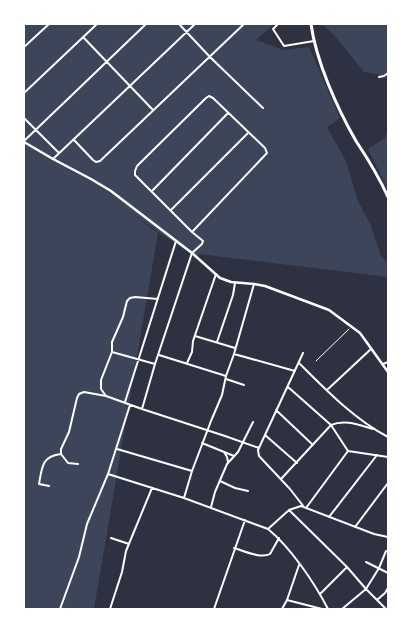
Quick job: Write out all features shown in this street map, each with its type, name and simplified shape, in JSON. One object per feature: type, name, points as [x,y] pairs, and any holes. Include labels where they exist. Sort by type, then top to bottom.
[{"type":"main road","points":[[311,24],[314,41],[327,79],[347,124],[376,172],[388,197]]},
{"type":"street","points":[[24,47],[49,24]]},
{"type":"street","points":[[24,93],[97,24]]},
{"type":"street","points":[[146,24],[24,142],[52,159],[91,179],[111,192],[192,253],[225,280],[235,283],[254,284],[278,290],[326,309],[360,333],[388,372]]},
{"type":"street","points":[[179,24],[263,108]]},
{"type":"street","points":[[52,159],[74,140],[195,24]]},
{"type":"street","points":[[74,140],[93,160],[98,162],[244,24]]},
{"type":"street","points":[[278,24],[273,29],[284,46],[314,41]]},
{"type":"street","points":[[83,37],[153,110]]},
{"type":"street","points":[[379,77],[388,73]]},
{"type":"street","points":[[142,410],[155,364],[192,253],[202,244],[203,241],[192,232],[152,190],[135,175],[135,171],[138,166],[208,97],[211,97],[265,148],[267,152],[266,155],[192,232]]},
{"type":"street","points":[[152,190],[228,113]]},
{"type":"street","points":[[24,118],[59,153]]},
{"type":"street","points":[[171,210],[248,132]]},
{"type":"street","points":[[125,403],[176,241]]},
{"type":"street","points":[[187,363],[192,352],[195,336],[216,274]]},
{"type":"street","points":[[217,342],[233,295],[235,283]]},
{"type":"street","points":[[184,498],[202,443],[219,404],[254,284]]},
{"type":"street","points":[[106,396],[101,389],[100,383],[112,352],[112,342],[123,318],[126,303],[129,298],[135,297],[158,298]]},
{"type":"street","points":[[195,336],[235,348]]},
{"type":"street","points":[[327,390],[372,348]]},
{"type":"street","points":[[112,352],[155,364]]},
{"type":"street","points":[[304,353],[258,448],[258,453],[305,508]]},
{"type":"street","points":[[234,354],[295,371]]},
{"type":"street","points":[[159,355],[226,376]]},
{"type":"street","points":[[383,364],[388,362]]},
{"type":"street","points":[[299,363],[327,390],[373,429],[388,437]]},
{"type":"street","points":[[226,379],[244,385]]},
{"type":"street","points":[[288,387],[331,425],[348,451],[388,457]]},
{"type":"street","points":[[78,464],[68,463],[61,454],[62,445],[68,432],[78,396],[84,392],[106,396],[142,410],[208,430],[258,448]]},
{"type":"street","points":[[60,609],[78,557],[87,524],[108,474],[130,405]]},
{"type":"street","points":[[276,410],[313,445]]},
{"type":"street","points":[[211,507],[215,492],[228,462],[238,452],[253,422]]},
{"type":"street","points":[[281,479],[331,425],[342,422],[373,429]]},
{"type":"street","points":[[265,435],[297,463]]},
{"type":"street","points":[[202,443],[234,456]]},
{"type":"street","points":[[117,449],[192,471]]},
{"type":"street","points":[[305,508],[348,451]]},
{"type":"street","points":[[224,452],[228,462]]},
{"type":"street","points":[[49,486],[39,484],[45,462],[52,455],[61,454]]},
{"type":"street","points":[[330,517],[377,455]]},
{"type":"street","points":[[108,474],[211,507],[268,529],[279,538],[300,565],[320,594],[328,609]]},
{"type":"street","points":[[220,481],[235,488],[248,491]]},
{"type":"street","points":[[355,527],[388,484]]},
{"type":"street","points":[[110,609],[129,544],[152,488]]},
{"type":"street","points":[[268,529],[289,510],[298,506],[381,536],[388,537]]},
{"type":"street","points":[[289,510],[347,567],[386,609]]},
{"type":"street","points":[[214,609],[245,520]]},
{"type":"street","points":[[111,538],[129,544]]},
{"type":"street","points":[[234,548],[261,556],[268,556],[272,552],[279,538]]},
{"type":"street","points":[[342,609],[366,589],[379,568],[386,552]]},
{"type":"street","points":[[366,562],[388,573]]},
{"type":"street","points":[[282,609],[287,600],[300,565]]},
{"type":"street","points":[[320,594],[347,567]]},
{"type":"street","points":[[377,600],[388,588]]},
{"type":"street","points":[[287,600],[322,609]]},
{"type":"path","points":[[316,361],[351,327]]},
{"type":"shaded area","points":[[24,24],[274,24],[256,40],[283,50],[309,47],[340,118],[327,127],[346,161],[358,201],[371,226],[381,256],[388,263],[388,277],[199,254],[197,258],[126,210],[158,233],[94,609],[24,609]]},
{"type":"shaded area","points":[[323,24],[388,24],[388,76],[364,72],[335,36]]},
{"type":"shaded area","points":[[388,126],[388,190],[368,149],[385,138]]}]
